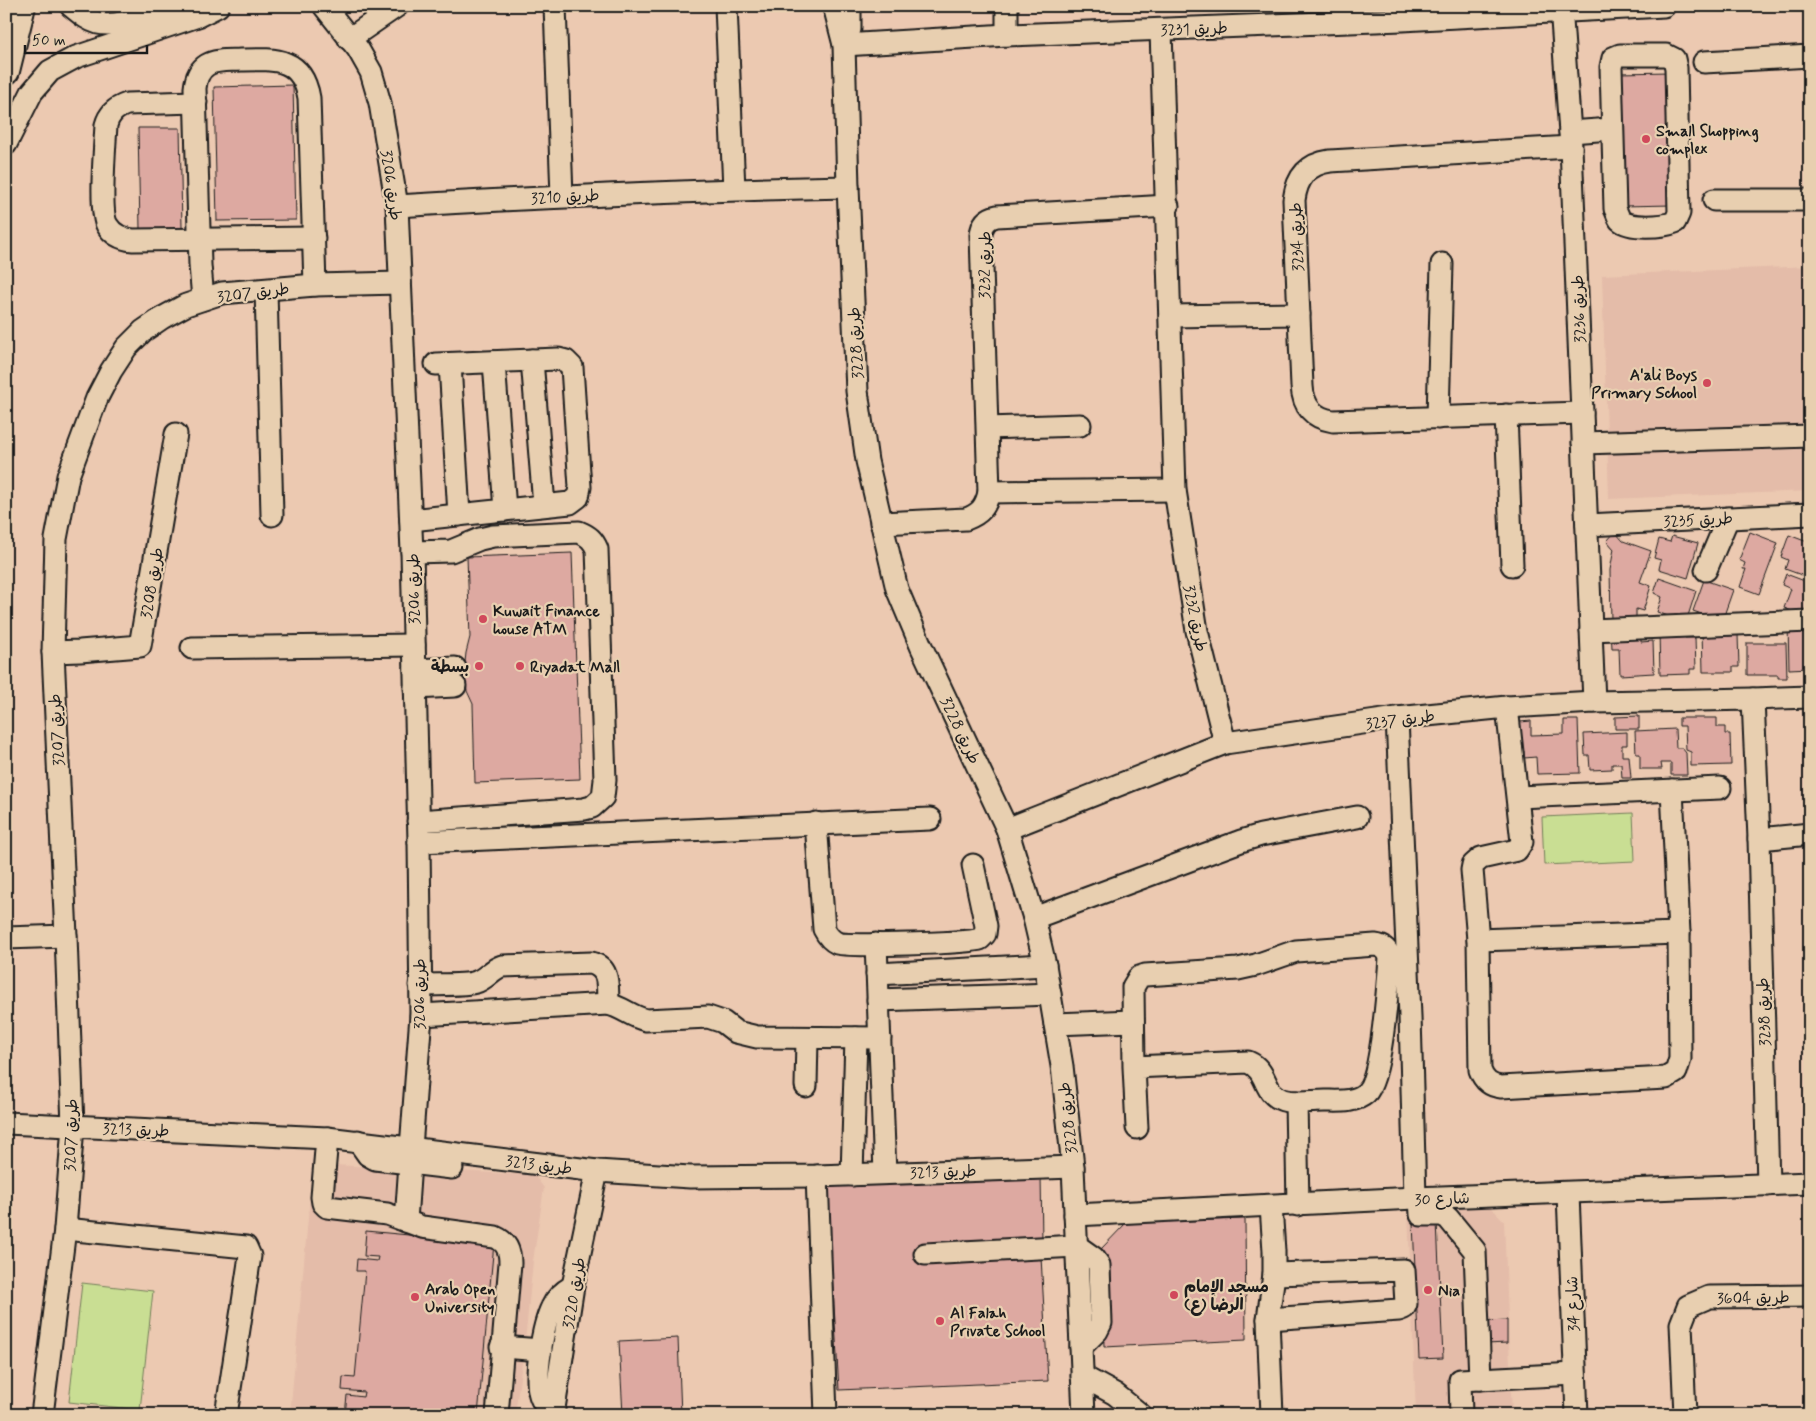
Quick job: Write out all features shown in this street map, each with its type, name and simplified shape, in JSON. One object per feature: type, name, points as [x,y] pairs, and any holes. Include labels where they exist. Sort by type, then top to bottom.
[{"type":"main road","points":[[6,71],[22,6]]},
{"type":"street","points":[[71,6],[86,18],[100,23],[118,22],[156,15],[178,6]]},
{"type":"street","points":[[6,144],[32,92],[50,71],[76,56],[198,16],[218,6]]},
{"type":"street","name":"طريق 3206","points":[[324,6],[358,49],[371,72],[380,103],[397,206],[412,552],[421,1015],[406,1221]]},
{"type":"street","points":[[349,39],[397,6]]},
{"type":"street","points":[[554,6],[562,196]]},
{"type":"street","points":[[726,6],[734,189]]},
{"type":"street","name":"طريق 3228","points":[[834,6],[844,45],[857,391],[866,461],[897,589],[921,646],[1007,829],[1034,918],[1045,965],[1055,1024],[1073,1166],[1084,1415]]},
{"type":"street","name":"طريق 3228","points":[[844,45],[850,29],[850,6]]},
{"type":"street","points":[[1007,6],[1007,35]]},
{"type":"street","name":"طريق 3231","points":[[844,45],[1007,35],[1161,30],[1402,13],[1664,6]]},
{"type":"street","name":"طريق 3236","points":[[1561,9],[1570,139],[1594,702]]},
{"type":"street","name":"طريق 3232","points":[[1161,30],[1168,206],[1175,490],[1197,631],[1225,743]]},
{"type":"street","points":[[1620,55],[1666,55],[1674,59],[1676,68],[1679,213],[1675,222],[1668,225],[1630,226],[1619,219],[1615,209],[1612,129],[1611,67],[1613,58],[1620,55]]},
{"type":"street","points":[[1704,62],[1810,56]]},
{"type":"street","points":[[203,299],[196,80],[208,64],[215,62],[270,59],[282,61],[293,66],[307,86],[309,98],[315,285]]},
{"type":"street","points":[[196,102],[126,104],[113,111],[106,125],[103,209],[104,217],[111,231],[125,239],[314,238]]},
{"type":"street","name":"طريق 3234","points":[[1582,412],[1333,421],[1317,416],[1310,410],[1302,394],[1294,200],[1299,182],[1311,167],[1319,162],[1570,139],[1612,129]]},
{"type":"street","name":"طريق 3210","points":[[397,206],[562,196],[734,189],[848,187]]},
{"type":"street","points":[[1714,200],[1810,200]]},
{"type":"street","name":"طريق 3232","points":[[881,523],[966,519],[975,516],[987,502],[989,492],[988,428],[981,235],[984,224],[992,217],[998,216],[1168,206]]},
{"type":"street","points":[[1438,418],[1442,264]]},
{"type":"street","name":"طريق 3207","points":[[42,1415],[65,1229],[72,1126],[66,936],[53,652],[56,539],[68,476],[97,398],[126,348],[143,331],[186,304],[222,293],[315,285],[400,283]]},
{"type":"street","points":[[266,290],[272,515]]},
{"type":"street","points":[[1171,316],[1299,314]]},
{"type":"street","points":[[411,520],[459,515],[505,510],[544,506],[570,503],[578,496],[580,487],[572,367],[566,361],[558,359],[443,364],[459,515]]},
{"type":"street","points":[[532,360],[544,506]]},
{"type":"street","points":[[494,362],[505,510]]},
{"type":"street","points":[[1506,415],[1512,565]]},
{"type":"street","points":[[988,428],[1080,425]]},
{"type":"street","name":"طريق 3208","points":[[53,652],[140,646],[176,434]]},
{"type":"street","points":[[1583,443],[1810,436]]},
{"type":"street","points":[[989,492],[1175,490]]},
{"type":"street","name":"طريق 3235","points":[[1587,525],[1810,514]]},
{"type":"street","points":[[1706,570],[1728,518]]},
{"type":"street","points":[[412,552],[451,551],[480,539],[493,536],[579,532],[588,536],[593,541],[597,549],[605,780],[603,797],[592,807],[584,809],[418,821]]},
{"type":"street","points":[[1591,630],[1810,621]]},
{"type":"street","points":[[192,648],[414,644]]},
{"type":"street","points":[[415,679],[455,677]]},
{"type":"street","name":"طريق 3237","points":[[1007,829],[1225,743],[1397,718],[1507,707],[1594,702],[1753,700],[1810,696]]},
{"type":"street","name":"طريق 3238","points":[[1753,700],[1759,839],[1768,1185]]},
{"type":"street","points":[[1507,707],[1522,845],[1516,850],[1481,858],[1472,870],[1478,940],[1480,1070],[1485,1080],[1495,1086],[1666,1078],[1676,1072],[1680,1059],[1679,933],[1672,790]]},
{"type":"street","points":[[1397,718],[1417,1198],[1421,1215],[1442,1215],[1448,1218],[1475,1251],[1480,1379]]},
{"type":"street","points":[[1518,797],[1720,788]]},
{"type":"street","points":[[1034,918],[1242,841],[1261,835],[1357,816]]},
{"type":"street","points":[[419,842],[453,842],[930,819]]},
{"type":"street","points":[[816,823],[824,929],[827,935],[843,945],[976,941],[983,937],[986,926],[973,865]]},
{"type":"street","points":[[1759,839],[1810,834]]},
{"type":"street","points":[[1478,940],[1679,933]]},
{"type":"street","points":[[6,938],[66,936]]},
{"type":"street","points":[[876,944],[885,1173]]},
{"type":"street","points":[[1134,1067],[1248,1062],[1260,1070],[1266,1084],[1277,1097],[1284,1100],[1296,1102],[1354,1100],[1366,1093],[1370,1088],[1384,1028],[1390,958],[1383,948],[1375,946],[1296,951],[1256,965],[1238,969],[1145,975],[1140,977],[1133,987],[1134,1067],[1137,1128]]},
{"type":"street","points":[[420,985],[470,984],[484,979],[493,970],[502,966],[591,963],[602,968],[605,972],[607,977],[608,1004]]},
{"type":"street","points":[[877,974],[1045,965]]},
{"type":"street","points":[[878,1000],[1050,994]]},
{"type":"street","points":[[421,1015],[596,1003],[617,1006],[639,1019],[646,1020],[708,1017],[723,1022],[736,1032],[746,1036],[807,1039],[880,1038]]},
{"type":"street","points":[[1055,1024],[1133,1021]]},
{"type":"street","points":[[852,1175],[856,1038]]},
{"type":"street","points":[[806,1086],[807,1039]]},
{"type":"street","points":[[1296,1102],[1298,1205]]},
{"type":"street","name":"طريق 3213","points":[[6,1123],[327,1138],[358,1141],[411,1155],[471,1155],[596,1171],[690,1177],[852,1175],[1073,1166]]},
{"type":"street","points":[[327,1138],[322,1197],[323,1203],[327,1207],[387,1214],[422,1227],[495,1237],[504,1242],[508,1247],[510,1258],[501,1347],[497,1415]]},
{"type":"street","name":"طريق 3220","points":[[552,1415],[573,1286],[596,1171]]},
{"type":"street","points":[[817,1176],[826,1415]]},
{"type":"street","name":"شارع 30","points":[[1075,1215],[1417,1198],[1568,1194],[1810,1183]]},
{"type":"street","name":"شارع 34","points":[[1568,1194],[1577,1415]]},
{"type":"street","points":[[1264,1207],[1274,1252],[1274,1274],[1268,1315]]},
{"type":"street","points":[[1264,1207],[1261,1268],[1268,1315],[1272,1415]]},
{"type":"street","points":[[65,1229],[246,1247],[250,1256],[226,1415]]},
{"type":"street","points":[[924,1254],[1077,1246]]},
{"type":"street","points":[[1268,1315],[1399,1310],[1404,1308],[1406,1304],[1404,1270],[1274,1274]]},
{"type":"street","points":[[552,1415],[542,1400],[538,1388],[541,1350],[545,1326],[552,1306],[565,1291],[573,1286]]},
{"type":"street","name":"طريق 3604","points":[[1685,1415],[1681,1324],[1688,1306],[1708,1297],[1810,1296]]},
{"type":"street","points":[[501,1347],[541,1350]]},
{"type":"street","points":[[1461,1415],[1460,1380],[1576,1374]]},
{"type":"street","points":[[1082,1376],[1115,1394],[1141,1415]]},
{"type":"shaded area","name":"A'ali Boys Primary School","points":[[1810,266],[1810,491],[1609,499],[1602,275]]},
{"type":"shaded area","name":"Arab Open University","points":[[313,1164],[534,1175],[544,1188],[533,1261],[515,1415],[290,1415]]},
{"type":"shaded area","points":[[1491,1207],[1504,1221],[1512,1415],[1416,1415],[1408,1210]]},
{"type":"green space","points":[[1633,813],[1635,861],[1544,865],[1542,817]]},
{"type":"green space","points":[[82,1283],[153,1291],[140,1410],[69,1402]]},
{"type":"building","name":"Small Shopping complex","points":[[1670,72],[1672,205],[1623,206],[1619,73]]},
{"type":"building","points":[[293,85],[296,220],[217,221],[214,87]]},
{"type":"building","points":[[138,128],[180,128],[182,228],[140,229]]},
{"type":"building","points":[[1615,532],[1623,541],[1651,551],[1640,582],[1651,586],[1643,611],[1636,609],[1636,620],[1611,621],[1610,570],[1614,549],[1607,541]]},
{"type":"building","points":[[1750,532],[1778,543],[1759,594],[1740,587],[1746,569],[1743,569],[1745,563],[1739,560]]},
{"type":"building","points":[[1789,535],[1810,543],[1810,568],[1807,577],[1785,569],[1788,560],[1781,557]]},
{"type":"building","points":[[1672,536],[1698,543],[1688,578],[1659,569],[1661,560],[1654,558],[1659,539],[1670,542]]},
{"type":"building","name":"Riyadat Mall","points":[[572,553],[580,779],[475,783],[473,704],[467,691],[464,671],[470,637],[467,557]]},
{"type":"building","points":[[1786,574],[1810,583],[1810,617],[1784,608],[1791,589],[1782,585]]},
{"type":"building","points":[[1659,578],[1696,591],[1686,622],[1657,612],[1662,597],[1654,593]]},
{"type":"building","points":[[1704,580],[1733,590],[1722,621],[1693,611]]},
{"type":"building","points":[[1788,625],[1810,625],[1810,668],[1789,669]]},
{"type":"building","points":[[1728,628],[1728,636],[1738,635],[1739,667],[1733,667],[1733,672],[1703,672],[1702,629]]},
{"type":"building","points":[[1611,630],[1641,635],[1641,642],[1653,641],[1654,673],[1620,675],[1619,648],[1612,648]]},
{"type":"building","points":[[1659,631],[1685,631],[1685,638],[1695,638],[1696,669],[1690,669],[1690,674],[1660,675]]},
{"type":"building","points":[[1747,643],[1786,643],[1787,678],[1778,678],[1778,675],[1747,675]]},
{"type":"building","points":[[1639,716],[1639,729],[1615,729],[1615,717]]},
{"type":"building","points":[[1679,718],[1717,718],[1717,727],[1725,727],[1725,734],[1730,734],[1731,765],[1691,766],[1691,752],[1686,750],[1685,726],[1679,726]]},
{"type":"building","points":[[1564,720],[1578,720],[1580,773],[1537,774],[1536,757],[1524,758],[1524,751],[1520,751],[1520,722],[1531,721],[1531,735],[1564,734]]},
{"type":"building","points":[[1675,729],[1676,748],[1682,748],[1686,753],[1687,775],[1671,775],[1671,763],[1661,763],[1662,769],[1640,769],[1640,754],[1636,754],[1635,731]]},
{"type":"building","points":[[1627,732],[1627,745],[1622,745],[1622,756],[1629,756],[1631,778],[1622,778],[1621,764],[1612,764],[1612,769],[1590,770],[1589,755],[1585,755],[1584,734]]},
{"type":"building","name":"Al Falah Private School","points":[[1041,1176],[1041,1257],[1048,1381],[839,1390],[827,1187]]},
{"type":"building","name":"مسجد الإمام الرضا (ع)","points":[[1245,1219],[1246,1340],[1104,1347],[1101,1249],[1126,1223]]},
{"type":"building","name":"Nia","points":[[1437,1222],[1443,1358],[1419,1359],[1413,1223]]},
{"type":"building","name":"Arab Open University","points":[[366,1231],[494,1243],[478,1415],[345,1415],[347,1395],[363,1397],[364,1392],[342,1390],[343,1377],[355,1378],[365,1271],[356,1271],[357,1259],[377,1261],[378,1257],[364,1256]]},
{"type":"building","points":[[1507,1320],[1507,1343],[1486,1344],[1486,1321]]},
{"type":"building","points":[[678,1338],[681,1415],[623,1415],[619,1341]]},
{"type":"building","points":[[1258,1411],[1258,1415],[1179,1415],[1179,1412]]},
{"type":"place","name":"Small Shopping complex","points":[[1646,139]]},
{"type":"place","name":"A'ali Boys Primary School","points":[[1707,383]]},
{"type":"place","name":"Kuwait Finance house ATM","points":[[483,619]]},
{"type":"place","name":"بسطة","points":[[479,666]]},
{"type":"place","name":"Riyadat Mall","points":[[520,666]]},
{"type":"place","name":"Nia","points":[[1428,1290]]},
{"type":"place","name":"مسجد الإمام الرضا (ع)","points":[[1174,1295]]},
{"type":"place","name":"Arab Open University","points":[[415,1297]]},
{"type":"place","name":"Al Falah Private School","points":[[940,1321]]}]
